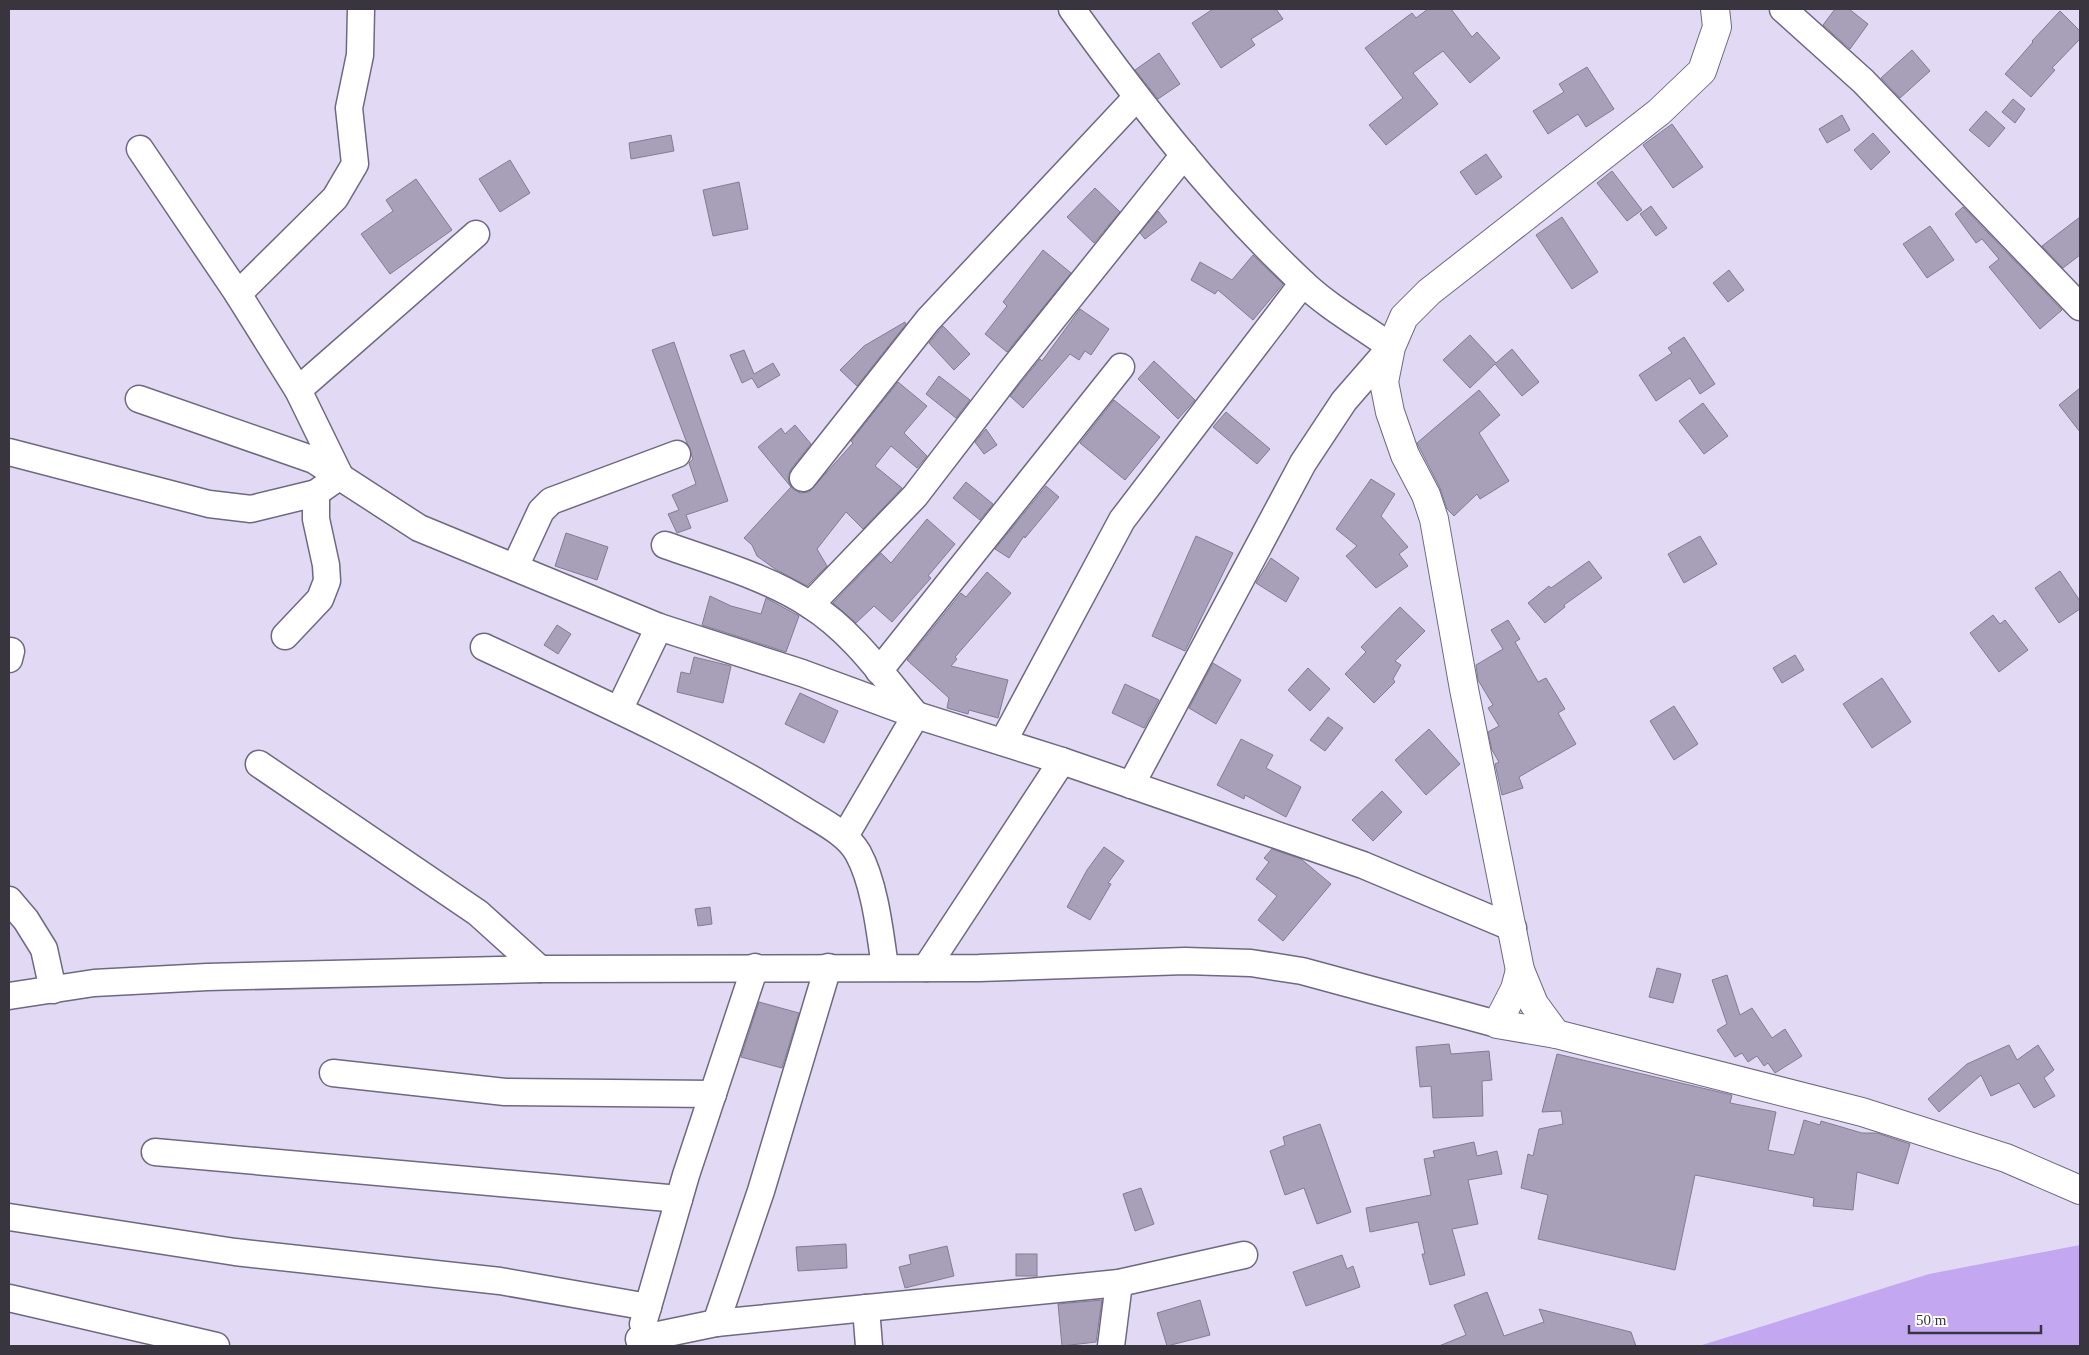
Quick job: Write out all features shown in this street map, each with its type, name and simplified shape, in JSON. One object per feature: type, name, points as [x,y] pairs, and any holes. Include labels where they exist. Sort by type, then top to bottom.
[{"type":"main road","points":[[1556,1034],[1534,1004],[1520,970],[1464,689],[1434,518],[1426,495],[1405,455],[1390,412],[1384,382],[1391,348],[1404,317],[1429,292],[1658,112],[1702,70],[1717,27],[1715,9]]},
{"type":"main road","points":[[1520,970],[1515,989],[1498,1024],[1556,1034],[1862,1112],[2006,1158],[2080,1190]]},
{"type":"street","points":[[238,294],[335,198],[355,164],[349,108],[360,55],[361,9]]},
{"type":"street","points":[[1072,9],[1136,98],[1238,216],[1303,283],[1391,348],[1344,401],[1304,463],[1131,785]]},
{"type":"street","points":[[1783,9],[1863,81],[2080,307]]},
{"type":"street","points":[[803,478],[928,320],[1136,98]]},
{"type":"street","points":[[140,148],[238,294],[298,390],[340,476]]},
{"type":"street","points":[[810,605],[915,496],[1011,371],[1184,155]]},
{"type":"street","points":[[298,390],[476,234]]},
{"type":"street","points":[[1003,742],[1122,520],[1303,283]]},
{"type":"street","points":[[879,671],[1121,367]]},
{"type":"street","points":[[139,399],[314,460],[419,528],[659,627],[802,673],[916,715],[1062,761],[1363,865],[1513,928]]},
{"type":"street","points":[[9,452],[209,504],[251,509],[316,493],[340,476]]},
{"type":"street","points":[[515,567],[541,511],[551,501],[677,454]]},
{"type":"street","points":[[285,636],[320,598],[327,581],[326,565],[316,519],[316,493]]},
{"type":"street","points":[[665,545],[749,575],[810,605],[855,642],[916,715]]},
{"type":"street","points":[[619,710],[659,627]]},
{"type":"street","points":[[484,647],[619,710],[751,777],[844,836],[858,853],[876,903],[885,967]]},
{"type":"street","points":[[844,836],[916,715]]},
{"type":"street","points":[[926,968],[1062,761]]},
{"type":"street","points":[[259,764],[478,913],[540,969]]},
{"type":"street","points":[[9,900],[26,920],[44,948],[53,990]]},
{"type":"street","points":[[9,996],[94,983],[198,978],[540,969],[926,968],[1185,961],[1251,963],[1302,971],[1498,1024]]},
{"type":"street","points":[[755,967],[679,1199],[638,1343],[716,1323],[1119,1283],[1244,1254]]},
{"type":"street","points":[[716,1323],[761,1191],[828,967]]},
{"type":"street","points":[[333,1073],[505,1092],[713,1094]]},
{"type":"street","points":[[155,1152],[679,1199]]},
{"type":"street","points":[[9,1217],[236,1252],[500,1281],[648,1307]]},
{"type":"street","points":[[1111,1346],[1119,1283]]},
{"type":"street","points":[[9,1298],[216,1346]]},
{"type":"street","points":[[866,1308],[869,1346]]},
{"type":"shaded area","points":[[2080,1245],[2080,1346],[1699,1346],[1929,1274]]},
{"type":"building","points":[[1213,9],[1276,9],[1283,19],[1251,39],[1255,45],[1221,68],[1192,23]]},
{"type":"building","points":[[1428,9],[1451,9],[1472,37],[1477,32],[1500,58],[1470,83],[1443,51],[1413,73],[1438,104],[1386,145],[1369,125],[1403,98],[1365,48],[1412,13],[1416,18]]},
{"type":"building","points":[[1835,9],[1849,9],[1868,24],[1850,49],[1823,25]]},
{"type":"building","points":[[2060,11],[2080,31],[2080,39],[2052,68],[2055,70],[2031,97],[2005,74]]},
{"type":"building","points":[[1912,50],[1930,71],[1900,98],[1881,78]]},
{"type":"building","points":[[1159,53],[1180,84],[1158,99],[1135,70]]},
{"type":"building","points":[[1587,67],[1614,109],[1586,127],[1578,114],[1548,134],[1533,111],[1564,92],[1559,84]]},
{"type":"building","points":[[2013,99],[2025,109],[2015,123],[2002,112]]},
{"type":"building","points":[[1986,111],[2005,128],[1989,147],[1969,130]]},
{"type":"building","points":[[1842,115],[1850,130],[1827,143],[1819,129]]},
{"type":"building","points":[[1672,124],[1703,167],[1673,188],[1643,145]]},
{"type":"building","points":[[1873,133],[1890,152],[1871,170],[1854,150]]},
{"type":"building","points":[[671,135],[674,151],[631,159],[629,143]]},
{"type":"building","points":[[1486,154],[1502,177],[1476,195],[1460,172]]},
{"type":"building","points":[[510,160],[530,193],[500,212],[479,179]]},
{"type":"building","points":[[1612,171],[1642,210],[1627,221],[1597,183]]},
{"type":"building","points":[[416,179],[452,230],[390,274],[361,234],[393,211],[386,200]]},
{"type":"building","points":[[739,182],[748,229],[713,236],[703,190]]},
{"type":"building","points":[[1095,188],[1120,212],[1094,243],[1067,217]]},
{"type":"building","points":[[1651,206],[1667,228],[1656,236],[1640,214]]},
{"type":"building","points":[[1963,207],[2062,310],[2040,329],[1989,267],[1999,259],[1982,239],[1976,243],[1955,214]]},
{"type":"building","points":[[1158,211],[1167,222],[1145,239],[1140,233]]},
{"type":"building","points":[[1562,217],[1598,272],[1572,289],[1536,235]]},
{"type":"building","points":[[2080,217],[2080,255],[2063,268],[2042,246]]},
{"type":"building","points":[[1930,226],[1954,260],[1927,278],[1903,244]]},
{"type":"building","points":[[1043,250],[1071,273],[1007,352],[985,334],[1007,306],[1003,302]]},
{"type":"building","points":[[1253,255],[1283,284],[1253,320],[1218,290],[1215,294],[1191,280],[1200,262],[1232,280]]},
{"type":"building","points":[[1729,270],[1744,290],[1728,302],[1713,283]]},
{"type":"building","points":[[1080,309],[1109,329],[1091,355],[1085,351],[1079,360],[1070,354],[1023,408],[1010,396],[1040,359],[1042,361]]},
{"type":"building","points":[[905,322],[906,324],[857,386],[840,370],[864,346]]},
{"type":"building","points":[[943,326],[970,354],[954,370],[929,343]]},
{"type":"building","points":[[1470,335],[1496,363],[1512,349],[1539,382],[1522,396],[1495,364],[1470,388],[1443,360]]},
{"type":"building","points":[[1684,337],[1715,384],[1700,394],[1690,378],[1656,401],[1639,375],[1672,353],[1668,348]]},
{"type":"building","points":[[674,342],[728,501],[686,515],[691,528],[677,533],[668,514],[679,510],[672,495],[696,484],[689,463],[693,459],[652,350]]},
{"type":"building","points":[[744,350],[754,374],[773,363],[780,375],[758,388],[752,378],[742,383],[730,355]]},
{"type":"building","points":[[1154,361],[1195,400],[1178,419],[1138,379]]},
{"type":"building","points":[[939,376],[970,400],[956,418],[926,394]]},
{"type":"building","points":[[898,382],[927,406],[904,433],[927,456],[917,468],[891,446],[875,466],[902,488],[863,529],[846,512],[817,549],[827,566],[807,586],[775,569],[757,556],[752,545],[744,538],[791,487],[758,447],[781,428],[785,434],[795,425],[811,444],[791,469],[788,475],[789,483],[793,489],[800,493],[809,492],[853,443],[851,441]]},
{"type":"building","points":[[2080,388],[2080,432],[2059,405]]},
{"type":"building","points":[[1479,390],[1500,415],[1479,433],[1509,481],[1480,499],[1477,494],[1454,516],[1447,509],[1440,488],[1417,443]]},
{"type":"building","points":[[1114,400],[1160,437],[1125,480],[1080,443]]},
{"type":"building","points":[[1703,403],[1728,436],[1704,454],[1679,421]]},
{"type":"building","points":[[1226,412],[1270,449],[1257,464],[1213,427]]},
{"type":"building","points":[[986,429],[997,445],[984,454],[975,442]]},
{"type":"building","points":[[1371,479],[1395,494],[1381,516],[1408,547],[1399,554],[1408,566],[1376,588],[1346,556],[1357,546],[1336,529]]},
{"type":"building","points":[[966,482],[993,504],[980,520],[953,498]]},
{"type":"building","points":[[1046,486],[1059,497],[1025,538],[1024,536],[1009,558],[995,549]]},
{"type":"building","points":[[927,519],[955,544],[928,576],[931,578],[892,622],[874,606],[856,623],[833,603],[881,553],[891,563]]},
{"type":"building","points":[[566,533],[608,547],[597,580],[555,566]]},
{"type":"building","points":[[1196,536],[1233,553],[1185,651],[1152,636]]},
{"type":"building","points":[[1700,536],[1717,564],[1684,583],[1668,554]]},
{"type":"building","points":[[1271,558],[1299,578],[1286,602],[1256,583]]},
{"type":"building","points":[[1589,561],[1602,578],[1564,605],[1565,607],[1545,623],[1528,603],[1549,586],[1551,588]]},
{"type":"building","points":[[2060,571],[2080,601],[2080,609],[2059,623],[2035,588]]},
{"type":"building","points":[[987,572],[1011,593],[955,657],[957,659],[951,666],[1008,680],[998,718],[969,710],[968,714],[947,708],[949,698],[907,660],[961,593],[966,597]]},
{"type":"building","points":[[710,596],[731,606],[761,614],[766,598],[799,616],[786,652],[702,625]]},
{"type":"building","points":[[1400,607],[1425,631],[1395,661],[1401,665],[1393,679],[1395,682],[1374,703],[1345,674],[1366,652],[1361,647]]},
{"type":"building","points":[[1993,615],[2000,624],[2005,620],[2028,650],[1999,672],[1970,633]]},
{"type":"building","points":[[1508,620],[1520,639],[1515,642],[1538,682],[1546,678],[1565,709],[1558,713],[1576,744],[1519,777],[1523,788],[1502,795],[1495,764],[1499,762],[1492,750],[1488,732],[1499,726],[1488,708],[1493,705],[1478,680],[1476,665],[1503,649],[1491,630]]},
{"type":"building","points":[[557,625],[571,634],[558,654],[544,645]]},
{"type":"building","points":[[1795,655],[1804,670],[1782,683],[1773,668]]},
{"type":"building","points":[[694,657],[731,666],[723,703],[677,692],[681,672],[690,674]]},
{"type":"building","points":[[1213,663],[1241,680],[1216,724],[1189,708]]},
{"type":"building","points":[[1308,668],[1330,689],[1310,711],[1288,690]]},
{"type":"building","points":[[1882,678],[1911,722],[1872,748],[1843,704]]},
{"type":"building","points":[[1125,684],[1159,700],[1144,728],[1112,713]]},
{"type":"building","points":[[800,693],[838,711],[824,743],[785,724]]},
{"type":"building","points":[[1674,706],[1698,744],[1674,760],[1650,721]]},
{"type":"building","points":[[1328,717],[1343,728],[1325,751],[1310,740]]},
{"type":"building","points":[[1429,729],[1460,764],[1426,795],[1395,760]]},
{"type":"building","points":[[1241,739],[1273,755],[1266,768],[1301,787],[1286,817],[1245,795],[1244,799],[1217,785]]},
{"type":"building","points":[[1382,791],[1402,812],[1373,841],[1352,820]]},
{"type":"building","points":[[1104,847],[1124,861],[1108,883],[1111,884],[1090,920],[1067,907],[1087,870]]},
{"type":"building","points":[[1272,849],[1301,859],[1331,884],[1283,941],[1258,920],[1277,896],[1256,879],[1269,862],[1264,858]]},
{"type":"building","points":[[710,907],[712,924],[698,926],[695,909]]},
{"type":"building","points":[[1657,968],[1681,974],[1673,1003],[1649,997]]},
{"type":"building","points":[[1727,975],[1740,1015],[1752,1008],[1772,1038],[1785,1029],[1802,1056],[1775,1073],[1768,1063],[1764,1066],[1757,1056],[1748,1062],[1742,1053],[1735,1057],[1717,1030],[1727,1024],[1712,980]]},
{"type":"building","points":[[759,1002],[799,1013],[782,1068],[741,1057]]},
{"type":"building","points":[[1449,1044],[1451,1054],[1489,1051],[1492,1080],[1482,1081],[1483,1116],[1433,1118],[1431,1086],[1420,1087],[1416,1047]]},
{"type":"building","points":[[2009,1045],[2017,1060],[2038,1045],[2054,1070],[2044,1078],[2055,1096],[2034,1108],[2019,1083],[1991,1096],[1981,1075],[1939,1112],[1928,1099],[1967,1064]]},
{"type":"building","points":[[1557,1054],[1732,1095],[1730,1103],[1776,1112],[1768,1150],[1794,1155],[1804,1120],[1820,1125],[1821,1121],[1862,1133],[1877,1133],[1910,1144],[1898,1184],[1857,1172],[1853,1210],[1813,1206],[1814,1198],[1695,1175],[1675,1270],[1538,1239],[1548,1195],[1521,1188],[1528,1154],[1533,1156],[1539,1129],[1563,1124],[1561,1111],[1542,1112]]},
{"type":"building","points":[[1320,1124],[1351,1212],[1317,1224],[1304,1188],[1285,1195],[1270,1151],[1285,1145],[1283,1137]]},
{"type":"building","points":[[1474,1142],[1477,1156],[1497,1151],[1502,1174],[1468,1180],[1478,1224],[1452,1229],[1465,1275],[1430,1285],[1422,1254],[1425,1254],[1418,1222],[1370,1232],[1366,1208],[1431,1195],[1424,1159],[1435,1157],[1433,1151]]},
{"type":"building","points":[[1141,1188],[1154,1224],[1135,1231],[1123,1194]]},
{"type":"building","points":[[846,1244],[847,1268],[798,1271],[796,1247]]},
{"type":"building","points":[[947,1246],[954,1276],[905,1288],[899,1267],[911,1264],[909,1255]]},
{"type":"building","points":[[1016,1254],[1037,1254],[1037,1276],[1016,1276]]},
{"type":"building","points":[[1342,1255],[1347,1269],[1353,1266],[1360,1287],[1306,1306],[1293,1272]]},
{"type":"building","points":[[1487,1292],[1504,1336],[1544,1322],[1539,1309],[1631,1332],[1636,1346],[1439,1346],[1466,1335],[1454,1305]]},
{"type":"building","points":[[1102,1300],[1096,1342],[1062,1346],[1058,1304]]},
{"type":"building","points":[[1200,1300],[1210,1335],[1167,1346],[1157,1313]]}]
